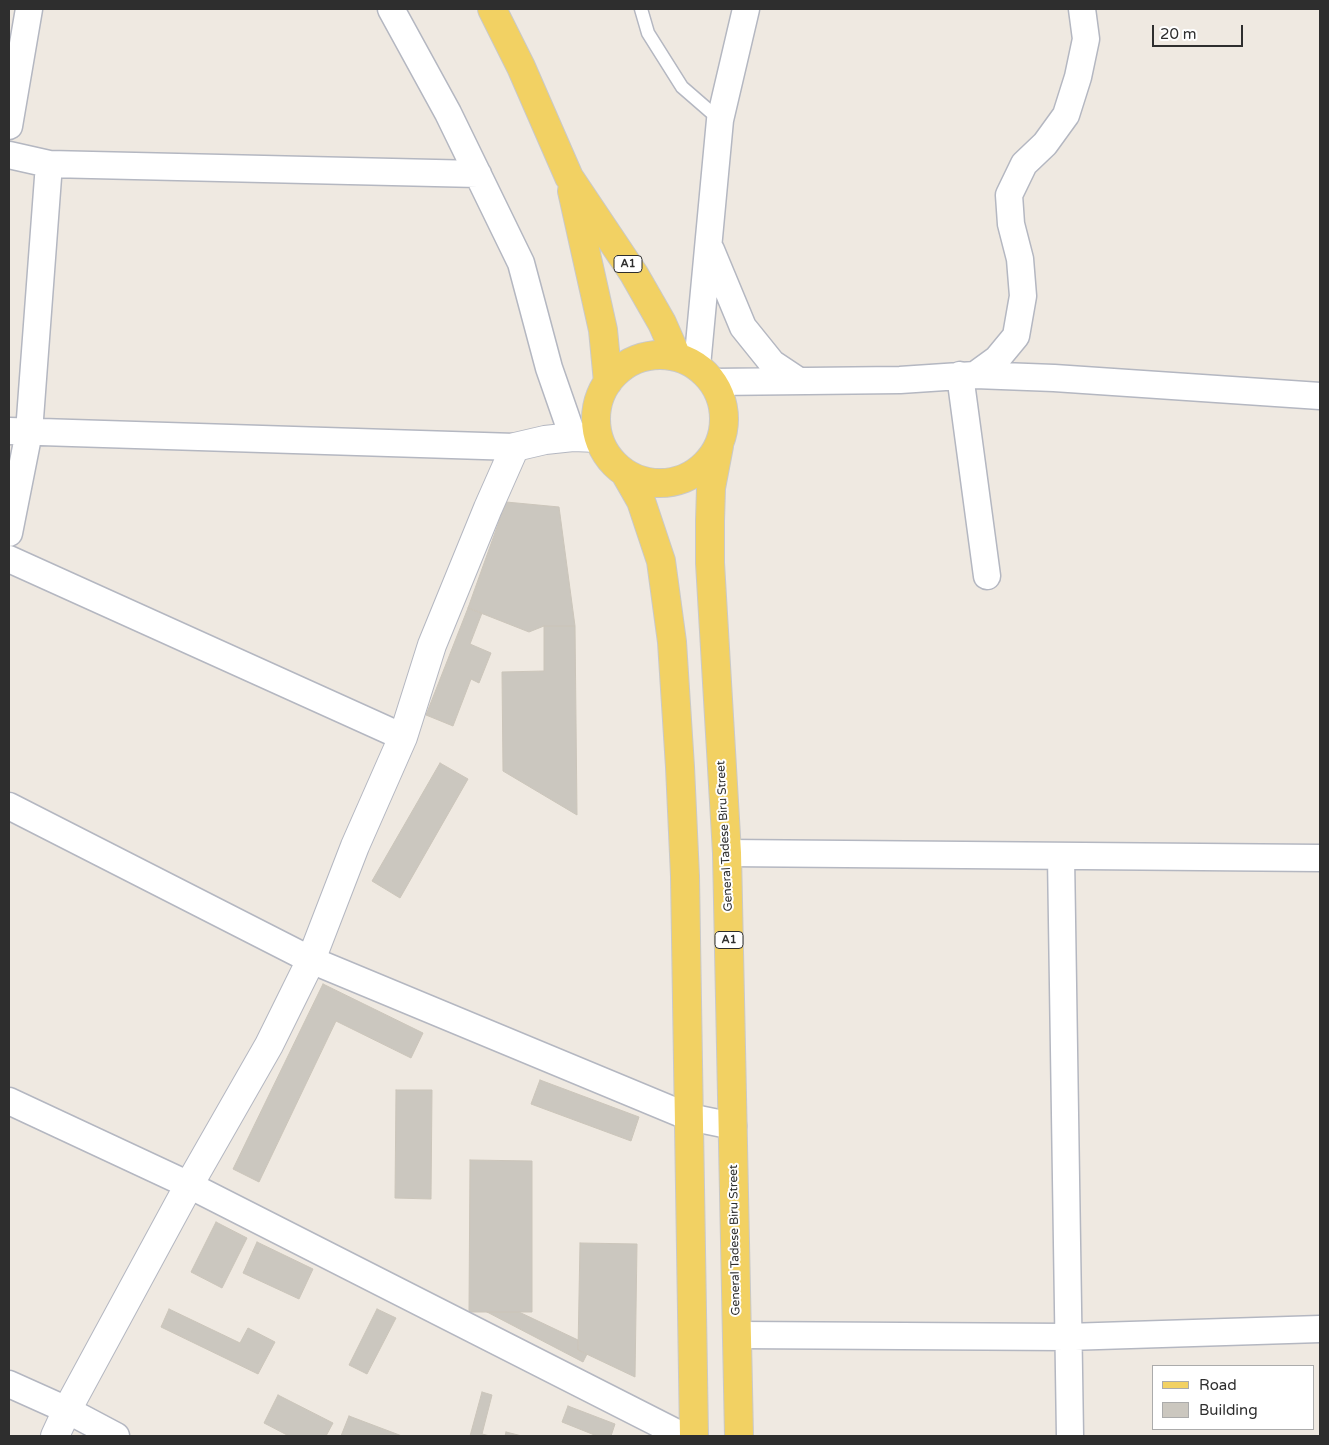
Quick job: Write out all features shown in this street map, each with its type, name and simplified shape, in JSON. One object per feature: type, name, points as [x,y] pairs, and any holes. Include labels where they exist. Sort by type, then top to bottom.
[{"type":"main road","name":"A1","points":[[492,9],[522,67],[569,177],[634,274],[662,323],[696,368]]},
{"type":"main road","name":"A1","points":[[569,177],[602,330],[608,382]]},
{"type":"main road","points":[[625,473],[645,482],[667,483],[688,478],[706,464],[719,446],[724,424],[722,402],[696,368],[662,354],[632,361],[619,370],[608,382],[600,399],[596,418],[586,438],[625,473],[641,501],[660,561],[672,642],[684,866],[690,1117],[694,1436]]},
{"type":"main road","name":"General Tadese Biru Street","points":[[719,446],[711,488],[710,563],[727,853],[739,1436]]},
{"type":"street","points":[[9,126],[29,9]]},
{"type":"street","points":[[19,431],[515,447],[545,440],[586,438],[549,368],[521,263],[448,114],[391,9]]},
{"type":"street","points":[[746,9],[720,120],[696,368],[799,381],[900,380],[968,375],[1054,378],[1320,396]]},
{"type":"street","points":[[968,375],[997,359],[1016,336],[1022,296],[1020,259],[1011,224],[1009,195],[1024,164],[1045,144],[1066,115],[1078,77],[1086,39],[1082,9]]},
{"type":"street","points":[[9,155],[50,164],[478,174]]},
{"type":"street","points":[[9,533],[50,164]]},
{"type":"street","points":[[709,247],[743,327],[772,363],[799,381]]},
{"type":"street","points":[[968,375],[987,576]]},
{"type":"street","points":[[54,1436],[189,1185],[269,1045],[310,960],[355,846],[403,738],[432,645],[515,447]]},
{"type":"street","points":[[9,559],[403,738]]},
{"type":"street","points":[[9,806],[310,960],[690,1117],[733,1126]]},
{"type":"street","points":[[727,853],[1320,858]]},
{"type":"street","points":[[1061,856],[1070,1436]]},
{"type":"street","points":[[9,1101],[189,1185],[683,1436]]},
{"type":"street","points":[[737,1335],[1067,1337],[1320,1329]]},
{"type":"street","points":[[9,1384],[67,1410],[116,1436]]},
{"type":"lane","points":[[641,9],[648,33],[682,87],[720,120]]},
{"type":"building","points":[[506,502],[559,507],[575,626],[544,626],[529,632],[468,608]]},
{"type":"building","points":[[468,608],[482,613],[470,644],[491,653],[479,683],[471,679],[453,726],[426,715]]},
{"type":"building","points":[[544,626],[575,626],[577,815],[503,771],[502,672],[544,671]]},
{"type":"building","points":[[440,763],[468,779],[400,898],[372,881]]},
{"type":"building","points":[[323,984],[423,1033],[411,1058],[336,1021],[259,1182],[233,1169]]},
{"type":"building","points":[[540,1080],[639,1117],[631,1141],[531,1104]]},
{"type":"building","points":[[396,1090],[432,1090],[431,1199],[395,1198]]},
{"type":"building","points":[[470,1160],[532,1161],[532,1312],[469,1312]]},
{"type":"building","points":[[216,1222],[247,1238],[222,1288],[191,1272]]},
{"type":"building","points":[[257,1242],[313,1269],[299,1299],[243,1273]]},
{"type":"building","points":[[580,1243],[637,1244],[635,1377],[578,1350]]},
{"type":"building","points":[[169,1309],[240,1343],[248,1328],[275,1342],[258,1374],[161,1327]]},
{"type":"building","points":[[377,1309],[396,1318],[367,1374],[349,1365]]},
{"type":"building","points":[[487,1312],[519,1312],[578,1340],[578,1350],[587,1354],[583,1362]]},
{"type":"building","points":[[482,1392],[492,1395],[482,1434],[490,1436],[470,1436]]},
{"type":"building","points":[[278,1395],[333,1423],[326,1436],[289,1436],[264,1423]]},
{"type":"building","points":[[568,1406],[615,1424],[611,1436],[597,1436],[562,1422]]},
{"type":"building","points":[[349,1416],[402,1436],[341,1436]]},
{"type":"building","points":[[506,1432],[522,1436],[505,1436]]}]
